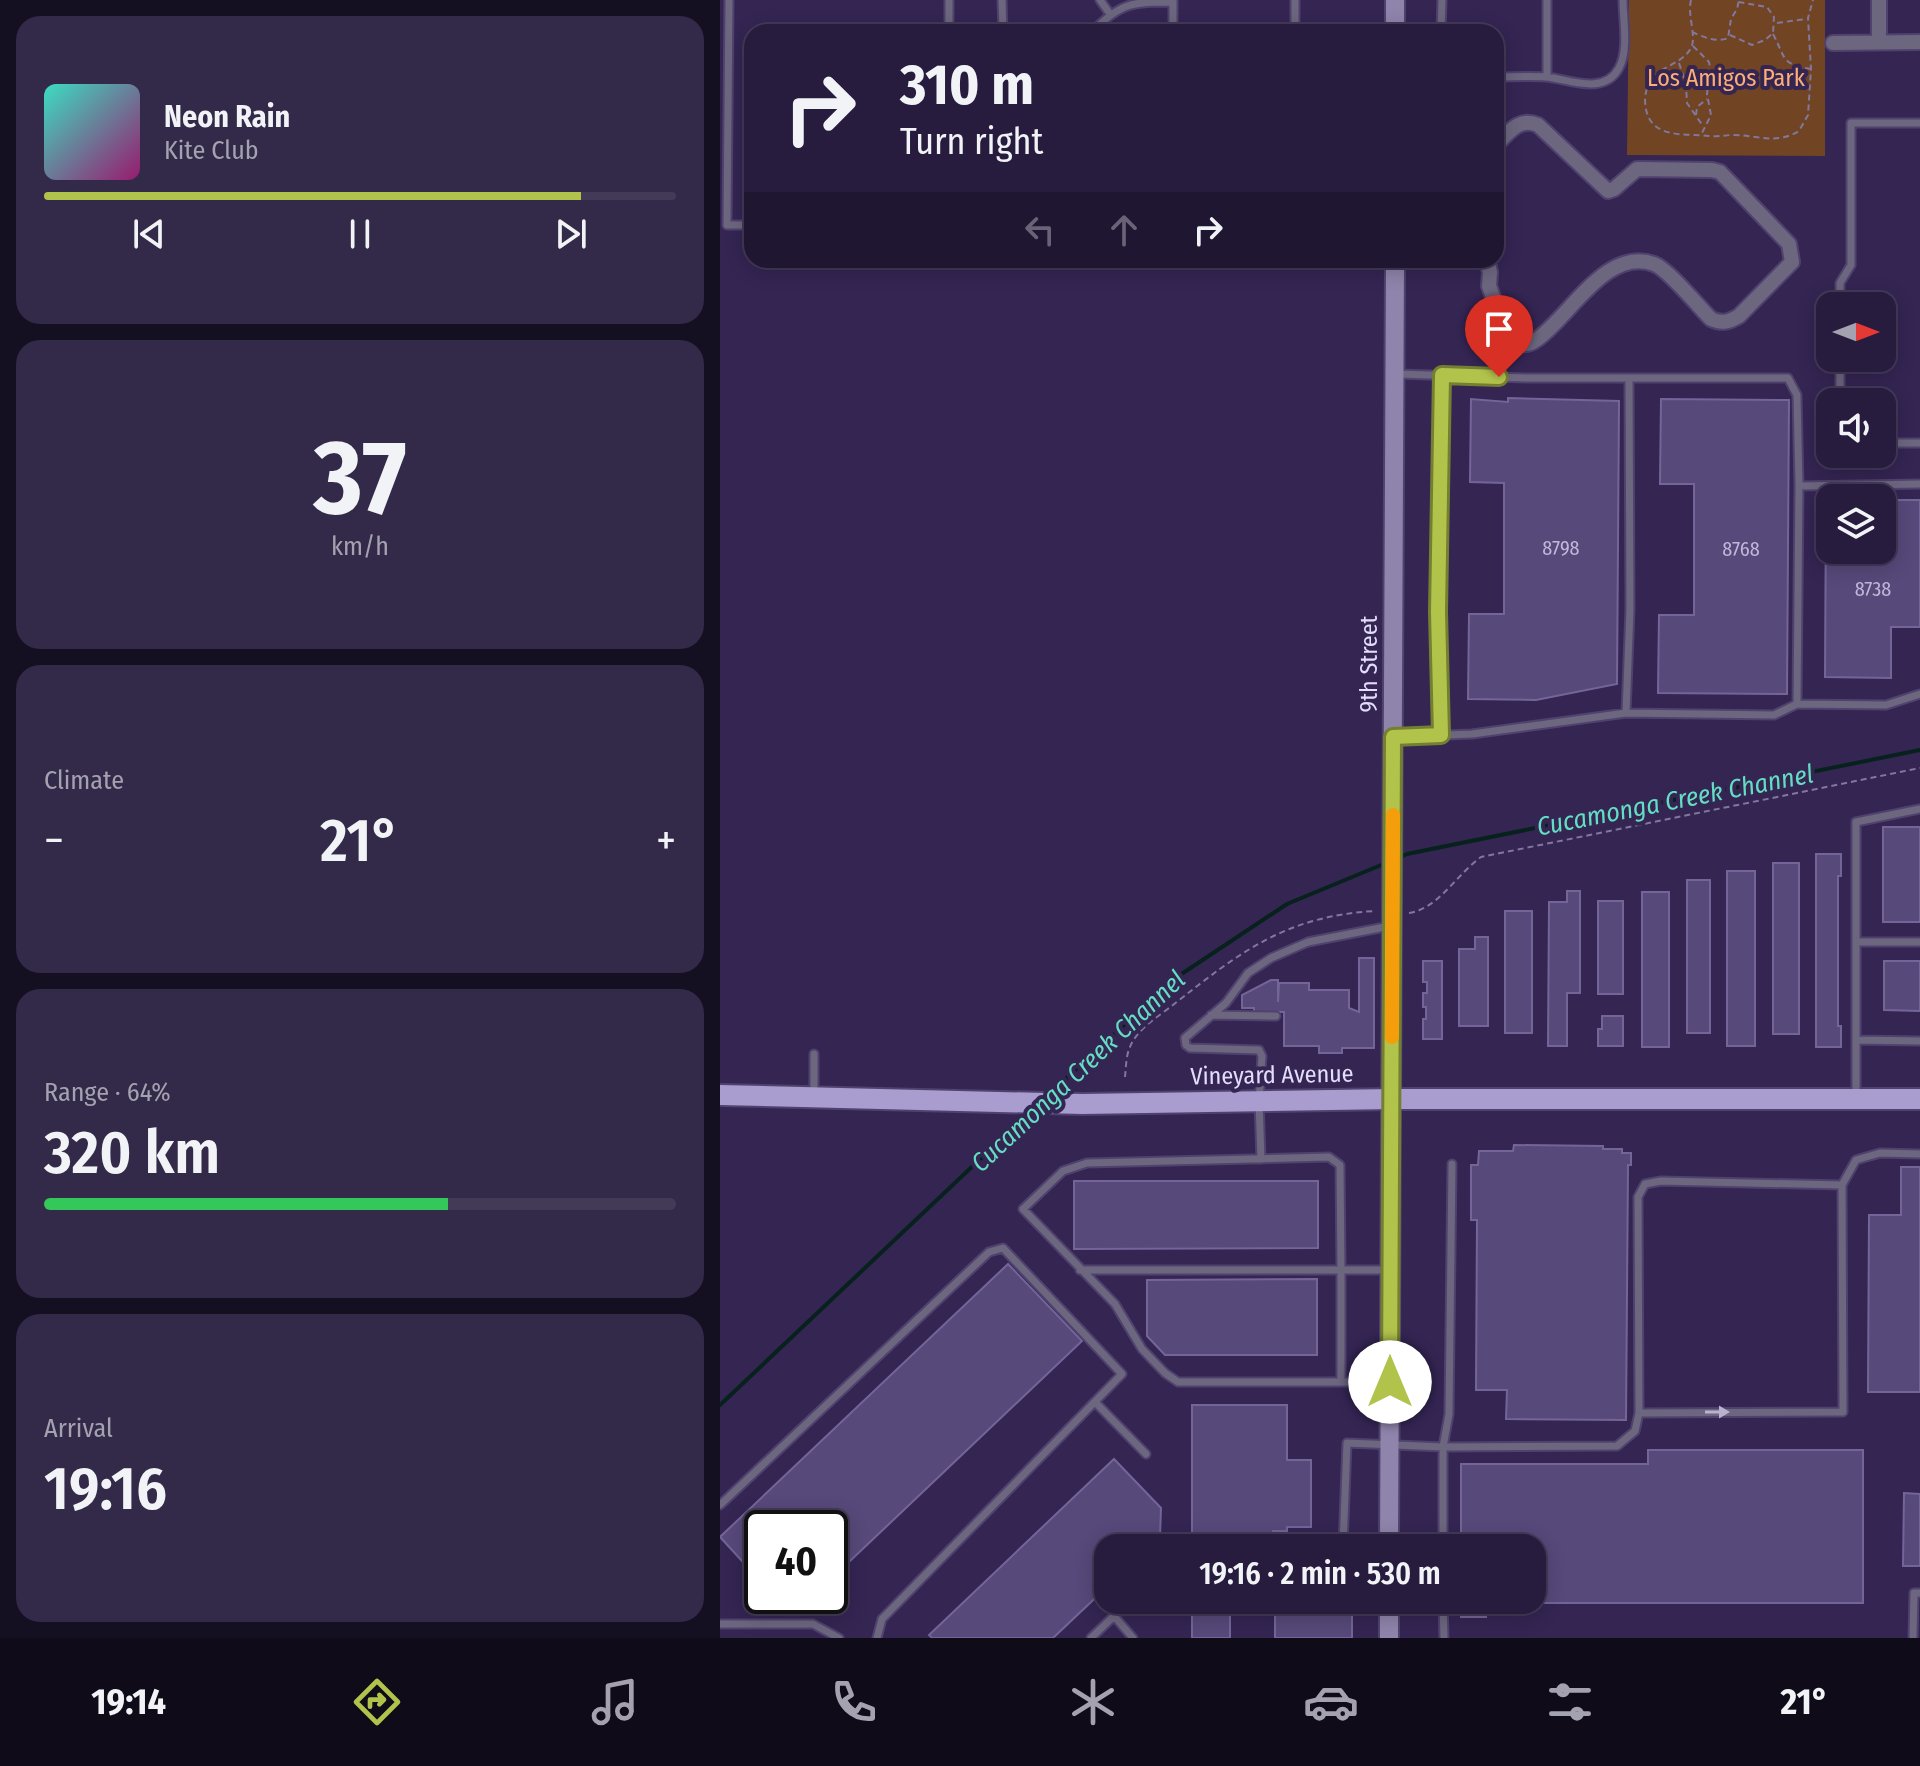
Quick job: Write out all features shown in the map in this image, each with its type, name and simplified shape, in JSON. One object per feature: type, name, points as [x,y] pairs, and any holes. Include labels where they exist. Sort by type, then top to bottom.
[{"type":"main road","name":"Vineyard Avenue","points":[[720,1095],[999,1104],[1392,1099],[1920,1099]]},
{"type":"street","points":[[1395,0],[1395,24]]},
{"type":"street","points":[[1879,0],[1879,42]]},
{"type":"street","points":[[1833,43],[1920,42]]},
{"type":"street","points":[[1489,268],[1489,286],[1508,338],[1525,344],[1535,341],[1579,297],[1612,270],[1626,263],[1641,261],[1657,265],[1711,319],[1719,323],[1739,316],[1792,262],[1789,244],[1720,172],[1637,169],[1608,191],[1538,125],[1522,121],[1504,138]]},
{"type":"street","name":"9th Street","points":[[1389,1534],[1395,268]]},
{"type":"street","points":[[1389,1614],[1389,1638]]},
{"type":"lane","points":[[729,0],[727,225],[744,225]]},
{"type":"lane","points":[[949,0],[949,24]]},
{"type":"lane","points":[[1002,0],[1003,24]]},
{"type":"lane","points":[[1100,0],[1110,14]]},
{"type":"lane","points":[[1295,0],[1295,24]]},
{"type":"lane","points":[[1441,24],[1442,0]]},
{"type":"lane","points":[[1547,0],[1547,77]]},
{"type":"lane","points":[[1504,77],[1547,77],[1586,84],[1604,82],[1620,67],[1623,0]]},
{"type":"lane","points":[[1100,24],[1110,14],[1135,2],[1173,1],[1173,24]]},
{"type":"lane","points":[[1840,292],[1840,283],[1851,265],[1851,123],[1920,123]]},
{"type":"lane","points":[[1394,374],[1788,378],[1797,395],[1797,704]]},
{"type":"lane","points":[[1441,735],[1438,612],[1442,375]]},
{"type":"lane","points":[[1626,713],[1630,609],[1629,378]]},
{"type":"lane","points":[[1896,443],[1920,443]]},
{"type":"lane","points":[[1799,486],[1920,484]]},
{"type":"lane","points":[[1393,737],[1472,734],[1626,713],[1774,715],[1797,704],[1886,705],[1920,694]]},
{"type":"lane","points":[[1856,1099],[1856,822],[1920,809]]},
{"type":"lane","points":[[1261,1159],[1259,1101],[1262,1056],[1259,1050],[1190,1048],[1185,1038],[1226,1003],[1248,973],[1271,958],[1317,940],[1392,925]]},
{"type":"lane","points":[[1857,942],[1920,942]]},
{"type":"lane","points":[[1211,1015],[1276,1016]]},
{"type":"lane","points":[[1856,1040],[1920,1041]]},
{"type":"lane","points":[[814,1054],[814,1098]]},
{"type":"lane","points":[[1639,1413],[1843,1412],[1842,1185],[1856,1160],[1880,1153],[1920,1154]]},
{"type":"lane","points":[[1341,1382],[1340,1165],[1329,1157],[1087,1163],[1063,1171],[1023,1209],[1115,1304],[1142,1349],[1178,1382],[1341,1382],[1390,1382]]},
{"type":"lane","points":[[1443,1534],[1443,1447],[1449,1414],[1452,1164]]},
{"type":"lane","points":[[1343,1534],[1347,1443],[1443,1447],[1617,1446],[1635,1431],[1639,1413],[1638,1197],[1645,1184],[1661,1181],[1842,1185]]},
{"type":"lane","points":[[720,1505],[989,1252],[1003,1248],[1122,1374],[882,1619],[877,1638]]},
{"type":"lane","points":[[1080,1270],[1391,1270]]},
{"type":"lane","points":[[1095,1402],[1146,1454]]},
{"type":"lane","points":[[1913,1638],[1914,1593],[1920,1593]]},
{"type":"lane","points":[[1443,1614],[1444,1638]]},
{"type":"lane","points":[[1091,1638],[1114,1616],[1133,1638]]},
{"type":"lane","points":[[720,1624],[813,1624],[839,1638]]},
{"type":"path","points":[[1691,0],[1692,45],[1678,62],[1660,71],[1650,81],[1645,94],[1650,121],[1669,134],[1748,135],[1776,140],[1799,131],[1808,115],[1811,69],[1811,28],[1808,18],[1813,0]]},
{"type":"path","points":[[1692,32],[1724,40],[1730,35],[1731,19],[1739,1],[1767,7],[1775,23],[1773,33],[1781,57],[1794,66],[1811,69]]},
{"type":"path","points":[[1775,23],[1808,18]]},
{"type":"path","points":[[1730,35],[1752,45],[1773,33]]},
{"type":"path","points":[[1692,45],[1709,62],[1711,115],[1702,135]]},
{"type":"path","points":[[1678,62],[1686,84],[1687,103],[1703,127]]},
{"type":"path","points":[[1696,115],[1697,107],[1708,98]]},
{"type":"path","points":[[1412,913],[1426,909],[1481,857],[1920,768]]},
{"type":"path","points":[[1125,1077],[1130,1047],[1145,1027],[1227,962],[1274,934],[1297,926],[1374,911]]},
{"type":"green space","name":"Los Amigos Park","points":[[1629,0],[1825,0],[1825,156],[1627,155]]},
{"type":"building","points":[[1508,398],[1619,401],[1617,684],[1536,700],[1468,699],[1469,614],[1504,614],[1504,483],[1470,482],[1471,399],[1508,402]]},
{"type":"building","points":[[1661,399],[1789,400],[1787,694],[1658,693],[1659,615],[1694,615],[1694,484],[1660,484]]},
{"type":"building","points":[[1896,500],[1920,500],[1920,627],[1891,627],[1891,678],[1825,677],[1826,564],[1896,564]]},
{"type":"building","points":[[1883,827],[1920,827],[1920,922],[1883,922]]},
{"type":"building","points":[[1816,854],[1841,854],[1841,876],[1838,876],[1838,1026],[1841,1026],[1841,1047],[1816,1047]]},
{"type":"building","points":[[1773,863],[1799,863],[1799,1034],[1773,1034]]},
{"type":"building","points":[[1727,871],[1755,871],[1755,1046],[1727,1046]]},
{"type":"building","points":[[1687,880],[1710,880],[1710,1033],[1687,1033]]},
{"type":"building","points":[[1567,891],[1580,891],[1580,993],[1567,993],[1567,1046],[1548,1046],[1549,902],[1567,902]]},
{"type":"building","points":[[1642,892],[1669,892],[1669,1047],[1642,1047]]},
{"type":"building","points":[[1598,901],[1623,901],[1623,994],[1598,994]]},
{"type":"building","points":[[1505,911],[1532,911],[1532,1033],[1505,1033]]},
{"type":"building","points":[[1475,937],[1488,937],[1488,1026],[1459,1026],[1459,949],[1475,949]]},
{"type":"building","points":[[1359,958],[1374,958],[1374,1048],[1342,1048],[1342,1053],[1319,1053],[1319,1046],[1284,1046],[1284,1012],[1254,1012],[1254,1008],[1242,1008],[1242,995],[1271,980],[1278,980],[1278,1002],[1279,983],[1309,983],[1309,990],[1349,990],[1349,1008],[1359,1012]]},
{"type":"building","points":[[1423,961],[1442,961],[1442,1039],[1423,1039],[1426,1007],[1423,1007],[1423,993],[1427,993],[1427,982],[1423,982]]},
{"type":"building","points":[[1884,961],[1920,961],[1920,1011],[1884,1010]]},
{"type":"building","points":[[1602,1016],[1623,1016],[1623,1046],[1598,1046]]},
{"type":"building","points":[[1514,1145],[1603,1146],[1603,1149],[1622,1149],[1622,1153],[1631,1153],[1631,1165],[1628,1165],[1626,1420],[1506,1419],[1507,1390],[1476,1390],[1477,1220],[1471,1220],[1471,1165],[1478,1165],[1479,1151],[1513,1151]]},
{"type":"building","points":[[1901,1167],[1920,1167],[1920,1392],[1868,1392],[1869,1215],[1901,1215]]},
{"type":"building","points":[[1074,1181],[1318,1181],[1318,1248],[1074,1249]]},
{"type":"building","points":[[1008,1264],[1082,1341],[848,1563],[848,1510],[748,1510]]},
{"type":"building","points":[[1317,1279],[1317,1355],[1165,1355],[1147,1336],[1147,1280]]},
{"type":"building","points":[[1192,1405],[1287,1405],[1287,1460],[1311,1460],[1311,1527],[1287,1527],[1287,1531],[1273,1531],[1273,1534],[1192,1534]]},
{"type":"building","points":[[1648,1450],[1863,1450],[1863,1603],[1546,1603],[1546,1534],[1461,1534],[1461,1464],[1648,1464]]},
{"type":"building","points":[[1114,1459],[1161,1508],[1160,1534],[1094,1534],[1094,1599],[1053,1638],[932,1638],[929,1635]]},
{"type":"building","points":[[1904,1493],[1920,1494],[1920,1566],[1903,1566]]},
{"type":"building","points":[[744,1514],[744,1563],[720,1537]]},
{"type":"building","points":[[1192,1614],[1230,1614],[1230,1638],[1192,1638]]},
{"type":"building","points":[[1275,1614],[1352,1614],[1352,1638],[1275,1638]]},
{"type":"building","points":[[1461,1614],[1486,1614],[1486,1617],[1461,1617]]},
{"type":"waterway","name":"Cucamonga Creek Channel","points":[[1398,858],[1920,750]]},
{"type":"waterway","name":"Cucamonga Creek Channel","points":[[1047,1096],[1174,979],[1287,904],[1386,863]]},
{"type":"waterway","name":"Cucamonga Creek Channel","points":[[720,1405],[1032,1110]]},
{"type":"slow traffic","points":[[1392,1037],[1393,815]]},
{"type":"route","points":[[1390,1382],[1393,737],[1441,735],[1438,612],[1442,375],[1499,377]]}]
